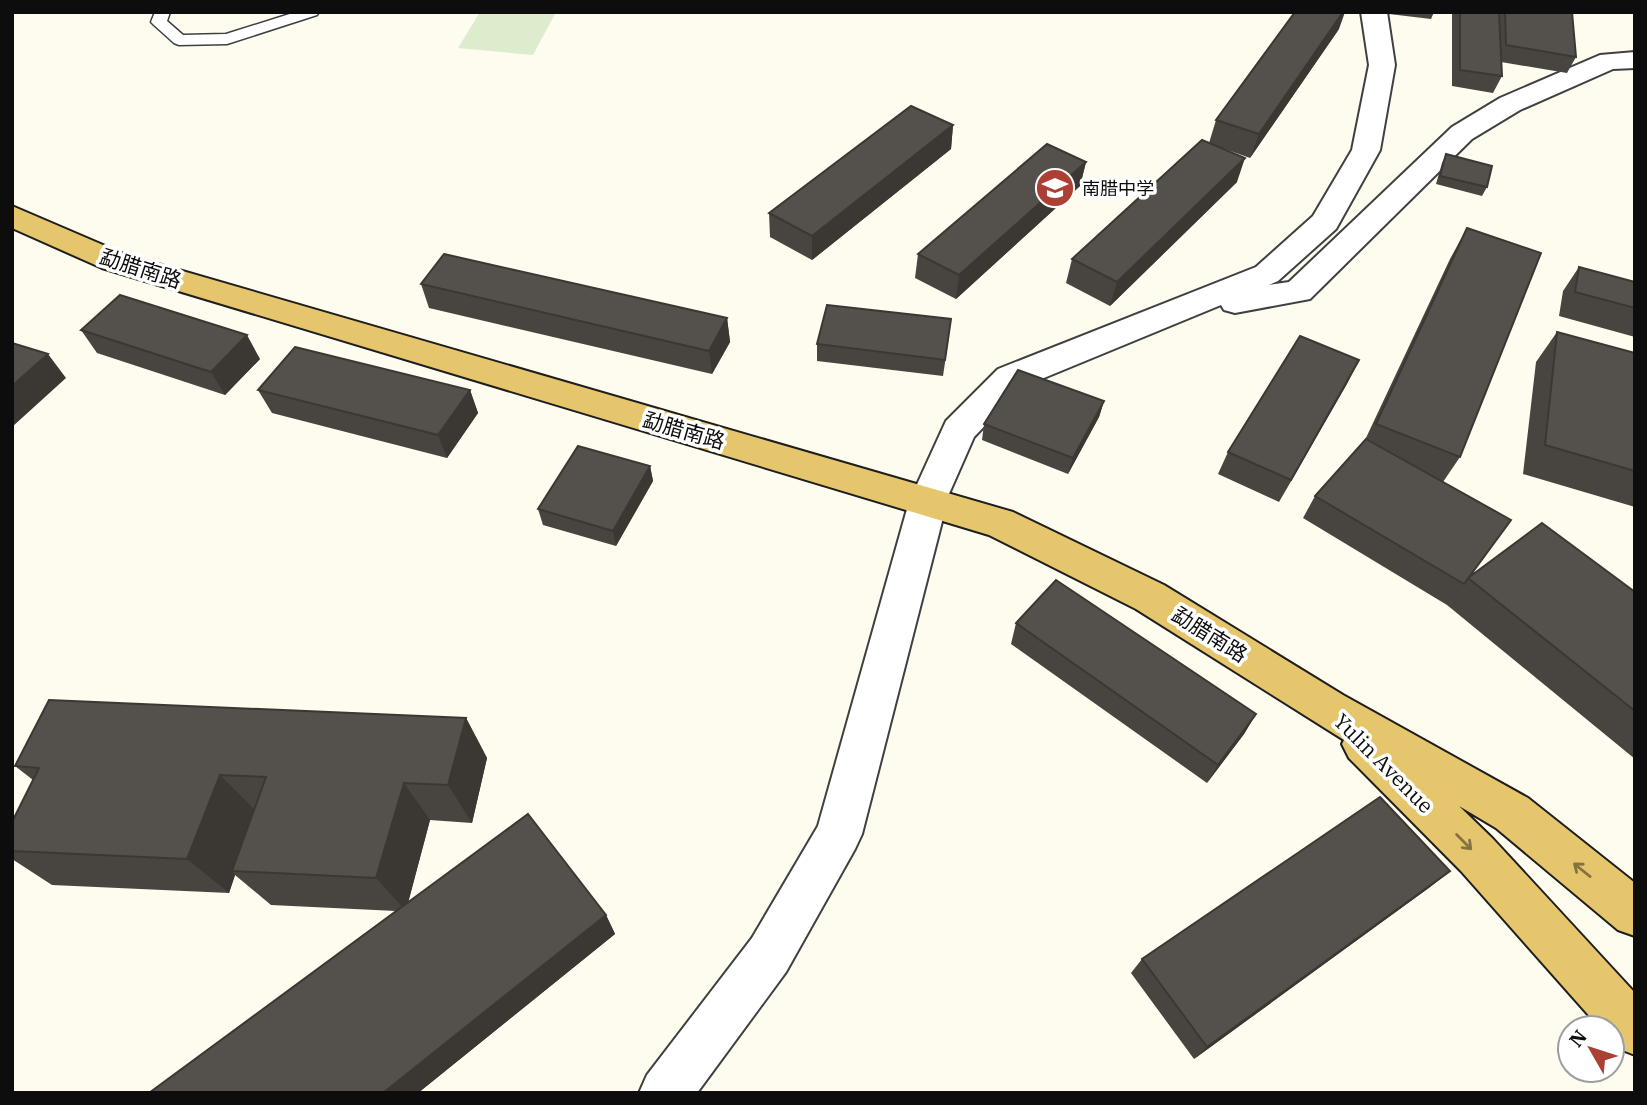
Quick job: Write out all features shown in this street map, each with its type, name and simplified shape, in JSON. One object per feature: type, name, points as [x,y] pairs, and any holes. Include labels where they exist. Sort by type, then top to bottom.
[{"type":"highway","name":"勐腊南路","points":[[12,216],[113,261],[1000,523],[1150,597],[1328,708]]},
{"type":"highway","name":"Yulin Avenue","points":[[1328,708],[1512,813],[1635,913]]},
{"type":"highway","name":"Yulin Avenue","points":[[1328,708],[1477,855],[1635,1030]]},
{"type":"street","points":[[665,1093],[769,955],[839,834],[928,502],[960,430],[1010,378],[1267,274],[1325,222],[1366,150],[1382,65],[1374,12]]},
{"type":"street","points":[[1171,313],[1299,291],[1462,133],[1510,104],[1609,61],[1635,60]]},
{"type":"lane","points":[[163,12],[159,22],[179,40],[227,39],[312,12]]},
{"type":"green space","points":[[480,12],[556,12],[533,55],[458,48]]},
{"type":"building","points":[[1295,12],[1343,12],[1259,134],[1216,120]]},
{"type":"building","points":[[1460,12],[1499,12],[1502,76],[1460,70]]},
{"type":"building","points":[[1505,12],[1572,12],[1576,57],[1506,45]]},
{"type":"building","points":[[911,106],[953,125],[812,236],[769,213]]},
{"type":"building","points":[[1202,140],[1245,158],[1117,282],[1072,259]]},
{"type":"building","points":[[1047,144],[1086,162],[959,275],[918,254]]},
{"type":"building","points":[[1446,154],[1492,166],[1487,187],[1440,176]]},
{"type":"building","points":[[1467,228],[1541,253],[1460,457],[1376,424]]},
{"type":"building","points":[[444,254],[727,318],[709,351],[421,284]]},
{"type":"building","points":[[1579,267],[1635,282],[1635,308],[1575,292]]},
{"type":"building","points":[[120,295],[247,335],[211,372],[81,330]]},
{"type":"building","points":[[827,305],[951,319],[945,360],[817,344]]},
{"type":"building","points":[[1557,332],[1635,353],[1635,471],[1545,445]]},
{"type":"building","points":[[1300,336],[1359,360],[1291,480],[1228,452]]},
{"type":"building","points":[[12,343],[48,354],[12,386]]},
{"type":"building","points":[[295,347],[470,390],[438,435],[258,390]]},
{"type":"building","points":[[1018,370],[1104,401],[1073,458],[984,424]]},
{"type":"building","points":[[1366,439],[1511,520],[1464,584],[1315,496]]},
{"type":"building","points":[[578,446],[650,466],[613,531],[538,509]]},
{"type":"building","points":[[1542,523],[1635,592],[1635,711],[1468,578]]},
{"type":"building","points":[[1056,580],[1256,714],[1218,765],[1016,623]]},
{"type":"building","points":[[49,700],[466,718],[448,785],[404,783],[376,878],[232,871],[266,777],[220,775],[187,859],[12,851],[12,822],[39,768],[15,766]]},
{"type":"building","points":[[1380,797],[1450,871],[1207,1047],[1142,959]]},
{"type":"building","points":[[528,814],[606,915],[383,1093],[149,1093]]},
{"type":"place","name":"南腊中学","points":[[1055,188]]}]
